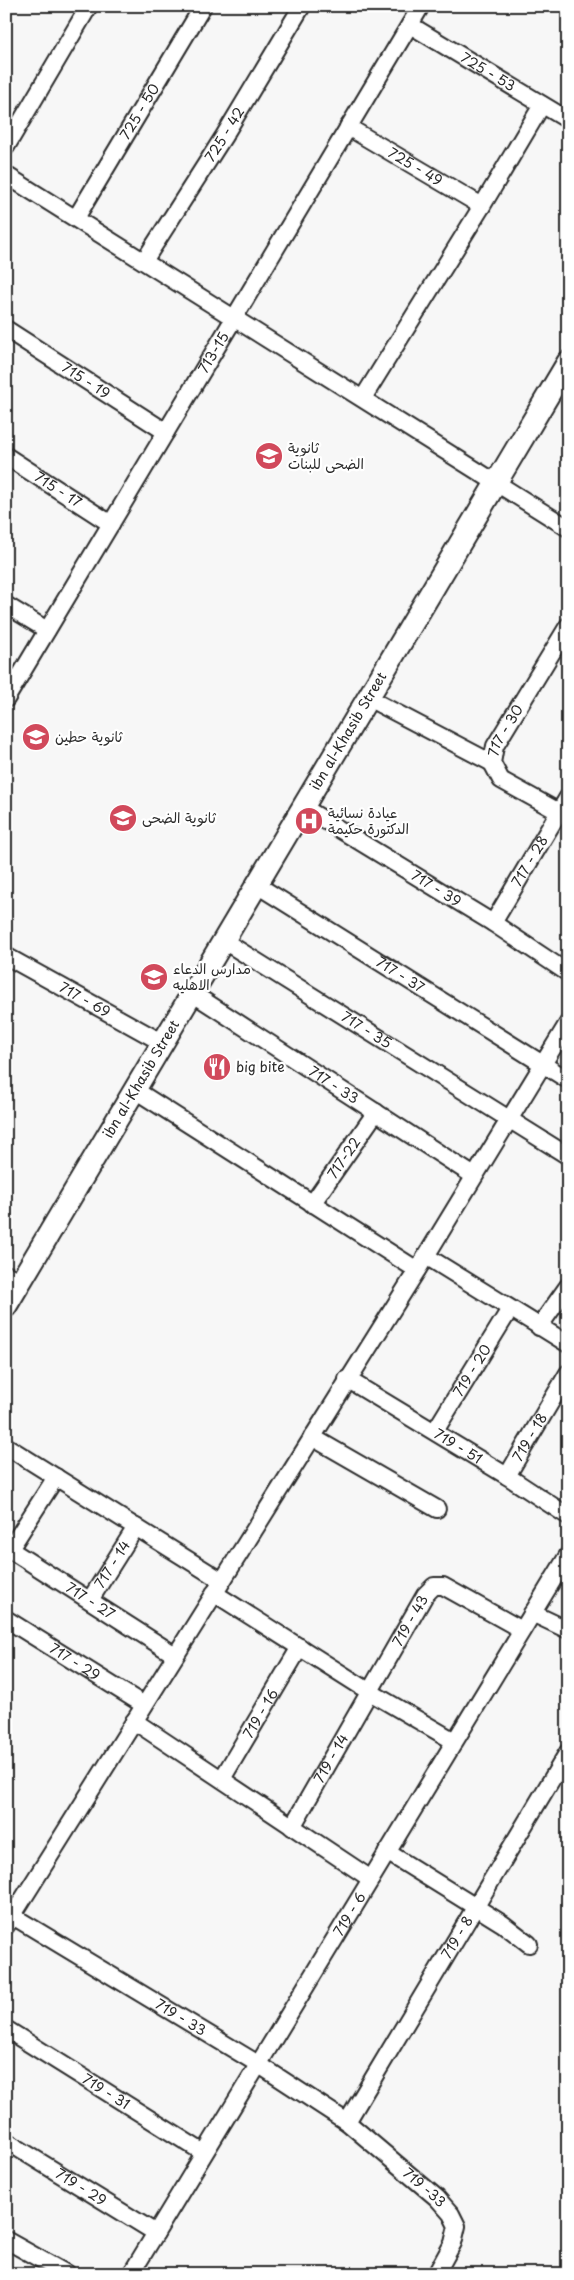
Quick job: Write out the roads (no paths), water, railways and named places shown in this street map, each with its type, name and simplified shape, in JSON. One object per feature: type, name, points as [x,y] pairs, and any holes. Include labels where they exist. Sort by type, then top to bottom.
[{"type":"street","points":[[6,147],[89,6]]},
{"type":"street","name":"725 - 50","points":[[76,218],[203,6]]},
{"type":"street","name":"725 - 42","points":[[144,261],[224,136],[302,6]]},
{"type":"street","name":"713-15","points":[[6,699],[420,6]]},
{"type":"street","name":"725 - 53","points":[[410,25],[568,120]]},
{"type":"street","points":[[363,398],[542,105]]},
{"type":"street","name":"725 - 49","points":[[348,126],[482,206]]},
{"type":"street","points":[[6,175],[568,528]]},
{"type":"street","name":"715 - 19","points":[[6,329],[166,432]]},
{"type":"street","name":"ibn al-Khasib Street","points":[[6,1306],[13,1278],[135,1090],[568,362]]},
{"type":"street","name":"715 - 17","points":[[6,456],[111,524]]},
{"type":"street","points":[[6,605],[48,630]]},
{"type":"street","name":"717 - 30","points":[[559,812],[501,780],[492,763],[495,746],[568,626]]},
{"type":"street","points":[[368,698],[492,763]]},
{"type":"street","name":"717 - 28","points":[[493,923],[568,797]]},
{"type":"street","name":"717 - 39","points":[[303,807],[493,923],[568,973]]},
{"type":"street","name":"717 - 37","points":[[257,885],[568,1080]]},
{"type":"street","name":"717 - 35","points":[[224,941],[568,1156]]},
{"type":"street","name":"717 - 69","points":[[6,956],[163,1043]]},
{"type":"street","name":"717 - 33","points":[[192,993],[474,1176]]},
{"type":"street","points":[[8,1918],[134,1722],[347,1379],[426,1256],[568,1023]]},
{"type":"street","points":[[135,1090],[417,1270]]},
{"type":"street","name":"717-22","points":[[312,1204],[376,1112]]},
{"type":"street","points":[[426,1256],[568,1344]]},
{"type":"street","points":[[539,1327],[568,1286]]},
{"type":"street","name":"719 - 20","points":[[435,1431],[510,1309]]},
{"type":"street","name":"719 - 18","points":[[507,1476],[568,1373]]},
{"type":"street","name":"719 - 51","points":[[347,1379],[435,1431],[568,1516]]},
{"type":"street","points":[[312,1437],[437,1509]]},
{"type":"street","points":[[6,1446],[136,1527],[300,1647],[370,1692],[454,1741]]},
{"type":"street","points":[[8,1548],[56,1477]]},
{"type":"street","name":"717 - 14","points":[[90,1600],[136,1527]]},
{"type":"street","name":"717 - 27","points":[[8,1548],[175,1655]]},
{"type":"street","name":"719 - 6","points":[[131,2274],[568,1555]]},
{"type":"street","name":"719 - 43","points":[[370,1692],[425,1594],[434,1586],[443,1586],[522,1630]]},
{"type":"street","points":[[532,1613],[568,1630]]},
{"type":"street","name":"717 - 29","points":[[7,1620],[144,1705]]},
{"type":"street","name":"719 - 16","points":[[222,1779],[300,1647]]},
{"type":"street","name":"719 - 14","points":[[292,1827],[370,1692]]},
{"type":"street","points":[[134,1722],[371,1878]]},
{"type":"street","name":"719 - 8","points":[[347,2122],[568,1752]]},
{"type":"street","points":[[387,1852],[503,1924],[529,1944]]},
{"type":"street","name":"719 - 33","points":[[8,1918],[258,2064],[347,2122]]},
{"type":"street","name":"719 - 31","points":[[6,2029],[204,2153]]},
{"type":"street","name":"719 -33","points":[[347,2122],[437,2198],[451,2214],[456,2226],[453,2243],[436,2274]]},
{"type":"street","name":"719 - 29","points":[[6,2141],[156,2233]]},
{"type":"street","points":[[6,2240],[67,2274]]},
{"type":"place","name":"ثانوية الضحى للبنات","points":[[269,456]]},
{"type":"place","name":"ثانوية حطين","points":[[36,737]]},
{"type":"place","name":"ثانوية الضحى","points":[[123,818]]},
{"type":"place","name":"عيادة نسائية الدكتورة حكيمة","points":[[309,821]]},
{"type":"place","name":"مدارس الدعاء الاهليه","points":[[154,977]]},
{"type":"place","name":"big bite","points":[[217,1067]]}]
